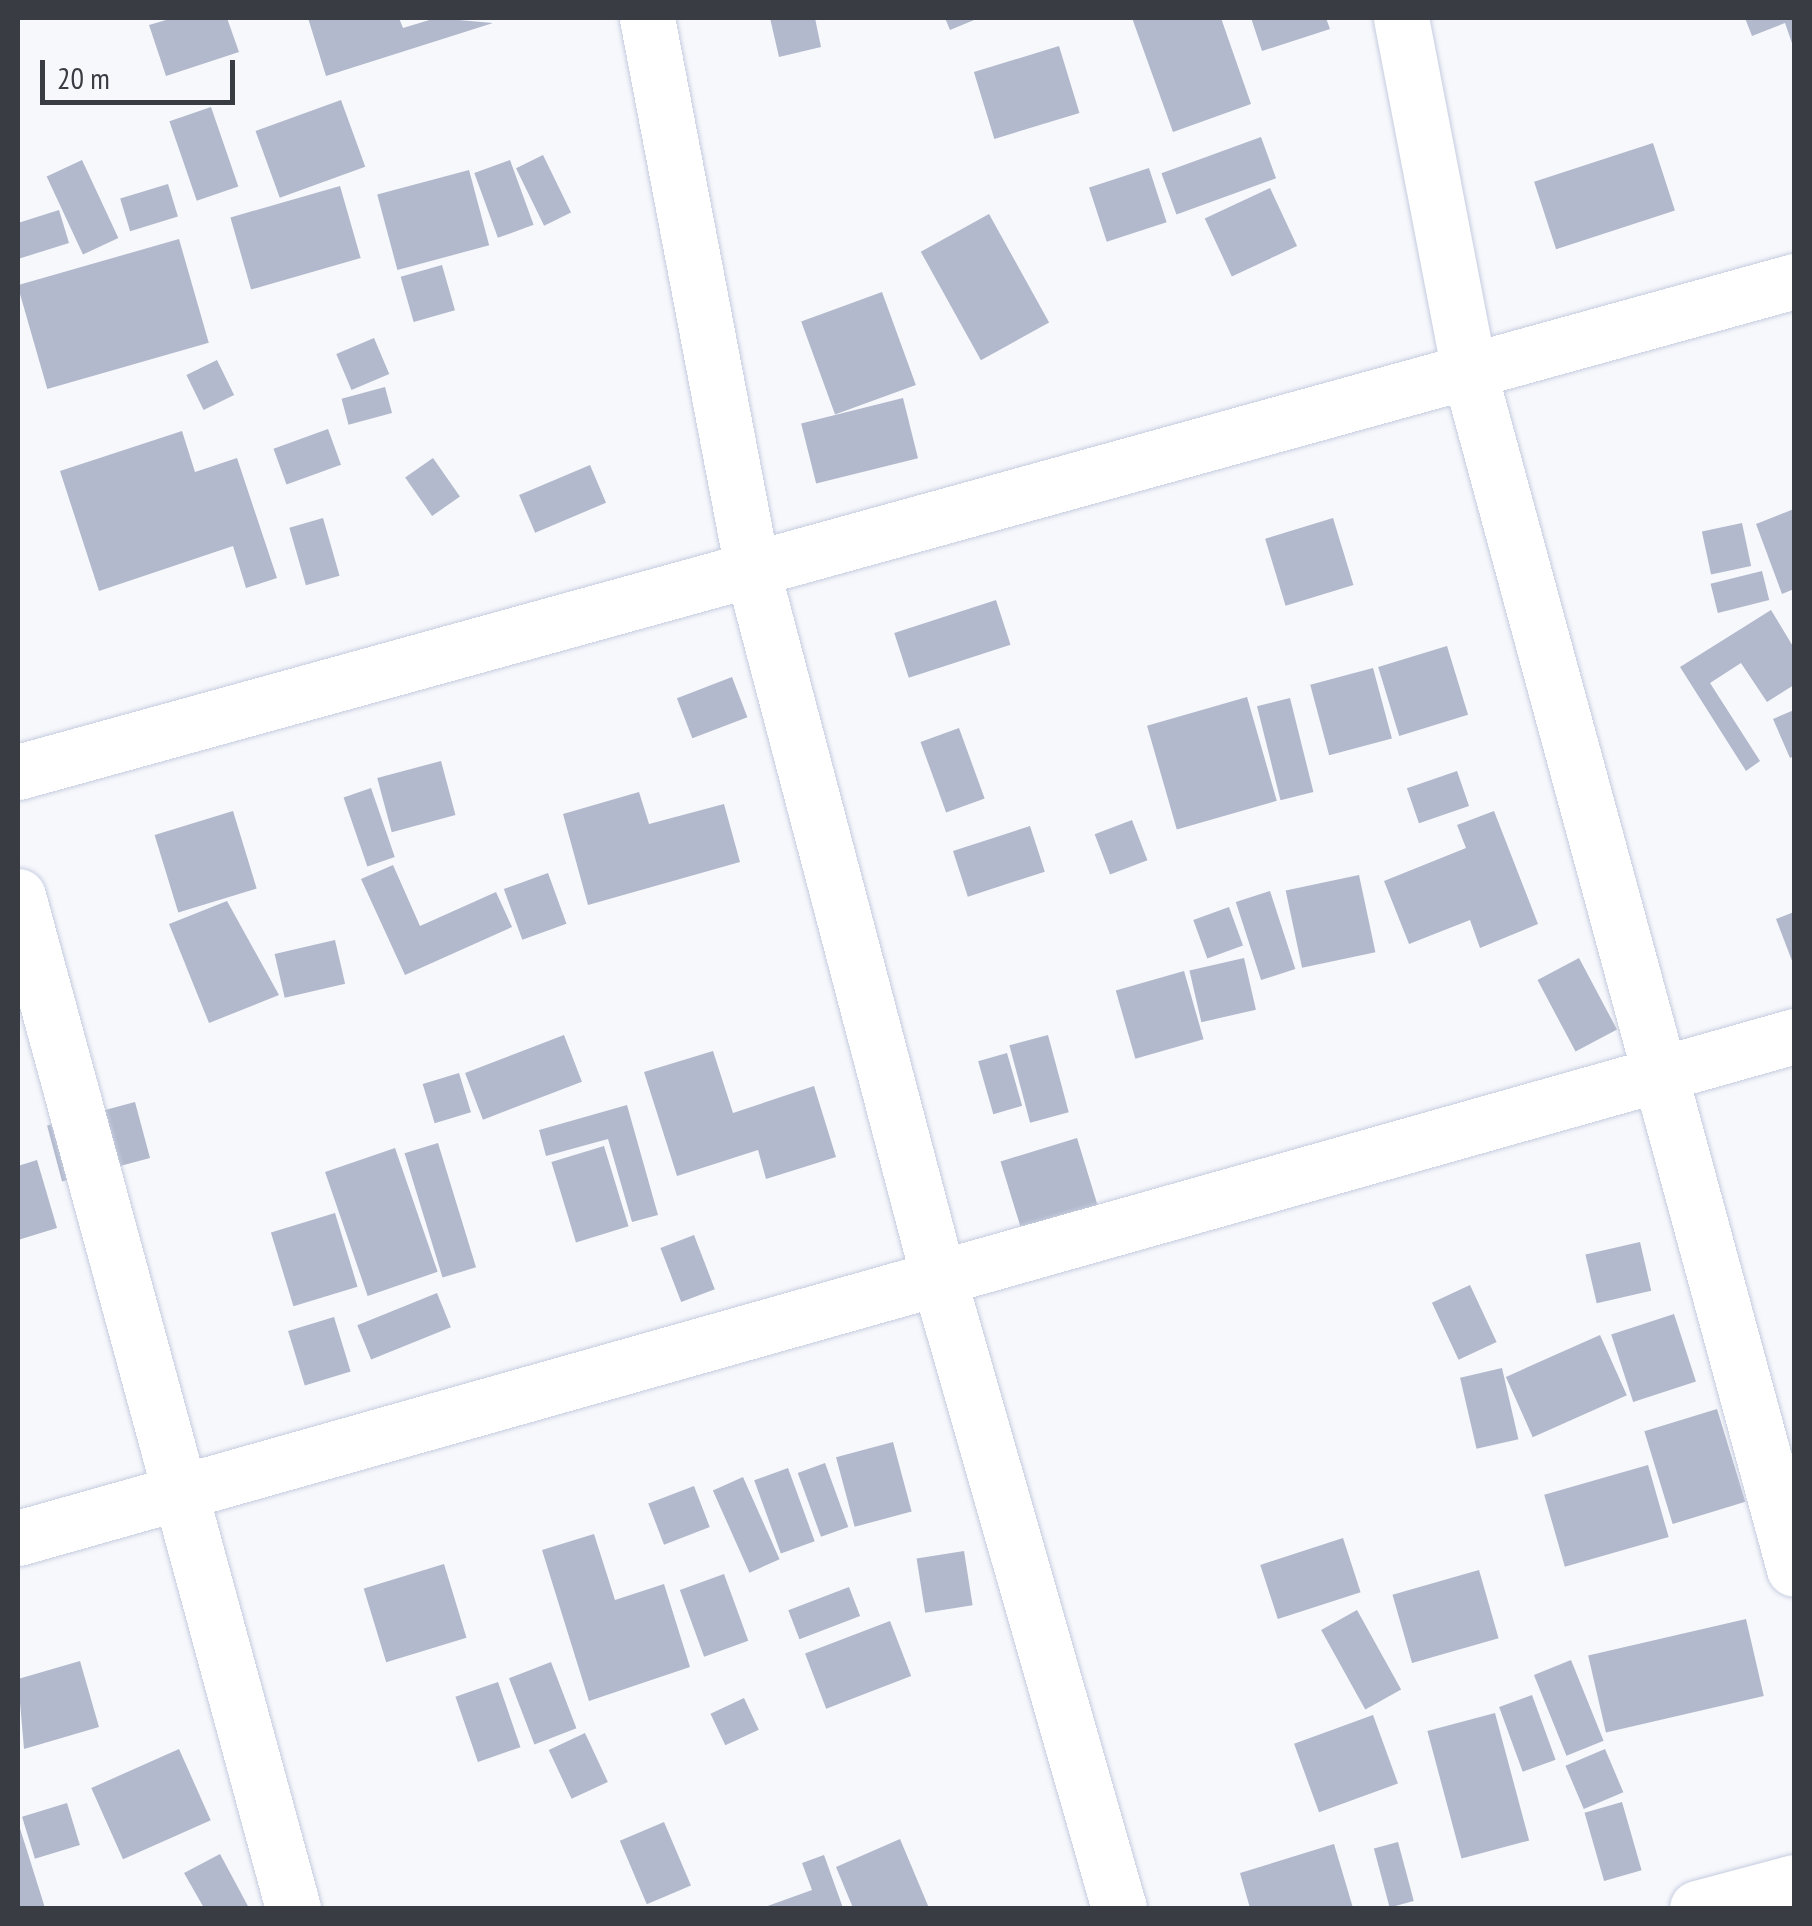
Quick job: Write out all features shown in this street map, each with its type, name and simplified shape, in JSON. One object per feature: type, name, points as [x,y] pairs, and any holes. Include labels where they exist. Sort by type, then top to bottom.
[{"type":"street","points":[[647,18],[752,569],[938,1276],[1118,1908]]},
{"type":"street","points":[[1401,18],[1469,371],[1654,1076],[1794,1569]]},
{"type":"street","points":[[18,772],[1794,282]]},
{"type":"street","points":[[18,896],[174,1490],[294,1908]]},
{"type":"street","points":[[18,1538],[174,1490],[1794,1036]]},
{"type":"street","points":[[1697,1908],[1794,1882]]},
{"type":"building","points":[[173,18],[227,18],[239,52],[166,76],[149,25]]},
{"type":"building","points":[[308,18],[399,18],[403,28],[436,18],[493,23],[326,76]]},
{"type":"building","points":[[770,18],[815,18],[821,47],[779,57]]},
{"type":"building","points":[[945,18],[979,18],[950,30]]},
{"type":"building","points":[[1132,18],[1221,18],[1251,104],[1173,132]]},
{"type":"building","points":[[1251,18],[1326,18],[1330,29],[1262,51]]},
{"type":"building","points":[[1745,18],[1794,18],[1794,49],[1785,23],[1752,36]]},
{"type":"building","points":[[1059,46],[1079,113],[994,139],[974,72]]},
{"type":"building","points":[[341,100],[365,167],[280,198],[255,131]]},
{"type":"building","points":[[211,107],[238,186],[197,201],[169,121]]},
{"type":"building","points":[[1261,137],[1276,178],[1176,215],[1161,173]]},
{"type":"building","points":[[1653,143],[1675,211],[1556,249],[1534,182]]},
{"type":"building","points":[[543,155],[571,213],[544,226],[516,168]]},
{"type":"building","points":[[82,160],[118,238],[83,254],[47,176]]},
{"type":"building","points":[[510,160],[534,225],[498,238],[474,173]]},
{"type":"building","points":[[1149,168],[1167,222],[1107,242],[1089,187]]},
{"type":"building","points":[[469,170],[489,245],[397,270],[377,195]]},
{"type":"building","points":[[168,184],[178,217],[130,231],[120,199]]},
{"type":"building","points":[[340,186],[361,258],[251,290],[230,217]]},
{"type":"building","points":[[1270,188],[1297,246],[1232,276],[1205,218]]},
{"type":"building","points":[[59,210],[69,243],[18,259],[18,223]]},
{"type":"building","points":[[989,214],[1049,322],[981,360],[921,252]]},
{"type":"building","points":[[179,239],[209,343],[47,389],[18,285]]},
{"type":"building","points":[[442,265],[455,310],[414,322],[401,277]]},
{"type":"building","points":[[882,292],[916,385],[835,414],[801,321]]},
{"type":"building","points":[[374,338],[389,374],[351,390],[336,354]]},
{"type":"building","points":[[217,360],[234,395],[204,410],[186,375]]},
{"type":"building","points":[[385,387],[392,413],[349,425],[342,399]]},
{"type":"building","points":[[903,398],[918,458],[816,484],[801,423]]},
{"type":"building","points":[[328,429],[341,465],[286,485],[273,449]]},
{"type":"building","points":[[182,431],[195,472],[237,458],[277,578],[246,588],[233,546],[99,591],[60,471]]},
{"type":"building","points":[[433,458],[460,497],[432,516],[405,478]]},
{"type":"building","points":[[590,465],[606,503],[535,533],[519,495]]},
{"type":"building","points":[[1794,509],[1794,589],[1782,594],[1756,524]]},
{"type":"building","points":[[323,518],[340,576],[306,585],[289,528]]},
{"type":"building","points":[[1333,518],[1353,585],[1286,606],[1265,539]]},
{"type":"building","points":[[1742,523],[1751,566],[1711,575],[1702,532]]},
{"type":"building","points":[[1762,571],[1769,600],[1718,613],[1711,584]]},
{"type":"building","points":[[996,600],[1011,645],[909,678],[894,633]]},
{"type":"building","points":[[1771,610],[1794,648],[1794,685],[1767,702],[1741,663],[1710,683],[1760,761],[1746,771],[1680,667]]},
{"type":"building","points":[[1447,646],[1468,715],[1399,736],[1378,667]]},
{"type":"building","points":[[1373,668],[1392,739],[1329,755],[1310,685]]},
{"type":"building","points":[[732,677],[747,717],[692,738],[677,698]]},
{"type":"building","points":[[1247,697],[1277,801],[1177,829],[1147,726]]},
{"type":"building","points":[[1290,698],[1313,792],[1280,800],[1257,706]]},
{"type":"building","points":[[1794,710],[1794,756],[1790,758],[1773,719]]},
{"type":"building","points":[[959,728],[985,798],[946,812],[920,742]]},
{"type":"building","points":[[441,761],[455,815],[392,832],[377,778]]},
{"type":"building","points":[[1457,771],[1469,806],[1419,823],[1407,788]]},
{"type":"building","points":[[371,788],[395,857],[367,866],[344,797]]},
{"type":"building","points":[[639,792],[649,824],[724,804],[740,862],[588,905],[563,814]]},
{"type":"building","points":[[233,811],[257,888],[178,912],[155,835]]},
{"type":"building","points":[[1494,811],[1538,924],[1480,948],[1470,920],[1409,944],[1384,881],[1466,848],[1457,825]]},
{"type":"building","points":[[1132,820],[1147,860],[1110,874],[1095,834]]},
{"type":"building","points":[[1030,826],[1045,872],[968,897],[953,851]]},
{"type":"building","points":[[393,865],[420,926],[496,892],[512,927],[405,975],[361,879]]},
{"type":"building","points":[[548,873],[566,924],[522,940],[504,889]]},
{"type":"building","points":[[1359,875],[1375,952],[1302,968],[1286,891]]},
{"type":"building","points":[[1270,891],[1295,969],[1261,980],[1236,902]]},
{"type":"building","points":[[227,901],[279,995],[209,1023],[169,924]]},
{"type":"building","points":[[1229,907],[1243,946],[1207,959],[1193,920]]},
{"type":"building","points":[[1794,912],[1794,966],[1776,919]]},
{"type":"building","points":[[335,940],[345,984],[285,998],[275,954]]},
{"type":"building","points":[[1244,958],[1256,1010],[1201,1022],[1189,971]]},
{"type":"building","points":[[1579,958],[1617,1030],[1576,1052],[1538,980]]},
{"type":"building","points":[[1184,971],[1204,1039],[1135,1059],[1116,991]]},
{"type":"building","points":[[564,1035],[582,1082],[483,1120],[465,1073]]},
{"type":"building","points":[[1048,1035],[1069,1112],[1030,1123],[1009,1045]]},
{"type":"building","points":[[713,1051],[733,1113],[814,1086],[836,1157],[766,1179],[758,1150],[677,1176],[644,1072]]},
{"type":"building","points":[[1007,1053],[1022,1106],[993,1114],[978,1061]]},
{"type":"building","points":[[459,1073],[471,1112],[435,1123],[423,1084]]},
{"type":"building","points":[[135,1102],[150,1158],[62,1182],[47,1126]]},
{"type":"building","points":[[627,1105],[658,1215],[632,1222],[608,1139],[546,1156],[539,1130]]},
{"type":"building","points":[[1077,1138],[1102,1218],[1025,1242],[1000,1161]]},
{"type":"building","points":[[438,1143],[476,1267],[443,1278],[405,1153]]},
{"type":"building","points":[[604,1146],[629,1226],[576,1242],[551,1162]]},
{"type":"building","points":[[395,1148],[438,1272],[368,1296],[325,1172]]},
{"type":"building","points":[[37,1160],[57,1228],[18,1240],[18,1166]]},
{"type":"building","points":[[335,1213],[358,1287],[293,1306],[271,1233]]},
{"type":"building","points":[[694,1235],[715,1289],[681,1302],[660,1248]]},
{"type":"building","points":[[1640,1242],[1651,1291],[1597,1303],[1585,1255]]},
{"type":"building","points":[[1470,1285],[1497,1342],[1459,1360],[1432,1303]]},
{"type":"building","points":[[437,1293],[451,1327],[371,1360],[357,1325]]},
{"type":"building","points":[[1674,1314],[1696,1382],[1633,1402],[1611,1334]]},
{"type":"building","points":[[334,1317],[351,1372],[305,1386],[288,1331]]},
{"type":"building","points":[[1600,1335],[1627,1395],[1533,1437],[1506,1377]]},
{"type":"building","points":[[1502,1368],[1518,1439],[1477,1449],[1460,1378]]},
{"type":"building","points":[[1717,1409],[1745,1502],[1673,1524],[1644,1431]]},
{"type":"building","points":[[893,1442],[912,1512],[855,1527],[836,1457]]},
{"type":"building","points":[[825,1463],[848,1527],[821,1537],[798,1473]]},
{"type":"building","points":[[1648,1465],[1669,1537],[1565,1567],[1544,1495]]},
{"type":"building","points":[[788,1468],[815,1541],[781,1554],[754,1480]]},
{"type":"building","points":[[743,1477],[780,1559],[749,1573],[713,1490]]},
{"type":"building","points":[[694,1486],[710,1527],[664,1545],[648,1504]]},
{"type":"building","points":[[594,1534],[615,1600],[664,1584],[690,1667],[589,1701],[542,1550]]},
{"type":"building","points":[[1343,1538],[1361,1592],[1278,1619],[1260,1565]]},
{"type":"building","points":[[964,1551],[973,1605],[925,1613],[917,1559]]},
{"type":"building","points":[[444,1564],[467,1638],[386,1662],[364,1589]]},
{"type":"building","points":[[1479,1570],[1499,1638],[1412,1663],[1392,1595]]},
{"type":"building","points":[[724,1574],[748,1641],[704,1657],[680,1590]]},
{"type":"building","points":[[849,1587],[860,1616],[799,1639],[788,1610]]},
{"type":"building","points":[[1357,1610],[1401,1690],[1365,1709],[1321,1630]]},
{"type":"building","points":[[1746,1619],[1764,1696],[1606,1732],[1588,1655]]},
{"type":"building","points":[[890,1621],[911,1676],[826,1709],[805,1654]]},
{"type":"building","points":[[1571,1660],[1604,1741],[1567,1756],[1534,1675]]},
{"type":"building","points":[[80,1661],[99,1727],[24,1749],[18,1679]]},
{"type":"building","points":[[551,1662],[576,1728],[534,1744],[509,1678]]},
{"type":"building","points":[[498,1682],[520,1747],[478,1762],[455,1697]]},
{"type":"building","points":[[1532,1695],[1556,1760],[1523,1772],[1499,1707]]},
{"type":"building","points":[[744,1698],[759,1730],[725,1745],[710,1714]]},
{"type":"building","points":[[1495,1713],[1529,1841],[1462,1859],[1427,1731]]},
{"type":"building","points":[[1373,1715],[1398,1784],[1319,1812],[1294,1744]]},
{"type":"building","points":[[585,1733],[608,1782],[572,1799],[549,1750]]},
{"type":"building","points":[[179,1749],[211,1820],[123,1859],[91,1788]]},
{"type":"building","points":[[1605,1749],[1623,1792],[1584,1809],[1565,1766]]},
{"type":"building","points":[[1622,1802],[1642,1870],[1604,1881],[1585,1813]]},
{"type":"building","points":[[67,1803],[80,1845],[35,1859],[22,1817]]},
{"type":"building","points":[[18,1822],[45,1908],[18,1908]]},
{"type":"building","points":[[664,1822],[691,1886],[647,1904],[620,1841]]},
{"type":"building","points":[[900,1839],[929,1908],[853,1908],[836,1867]]},
{"type":"building","points":[[1398,1842],[1414,1901],[1390,1907],[1374,1848]]},
{"type":"building","points":[[1334,1844],[1353,1908],[1250,1908],[1240,1873]]},
{"type":"building","points":[[220,1854],[249,1908],[204,1908],[184,1873]]},
{"type":"building","points":[[824,1855],[843,1908],[762,1908],[812,1890],[802,1863]]}]
